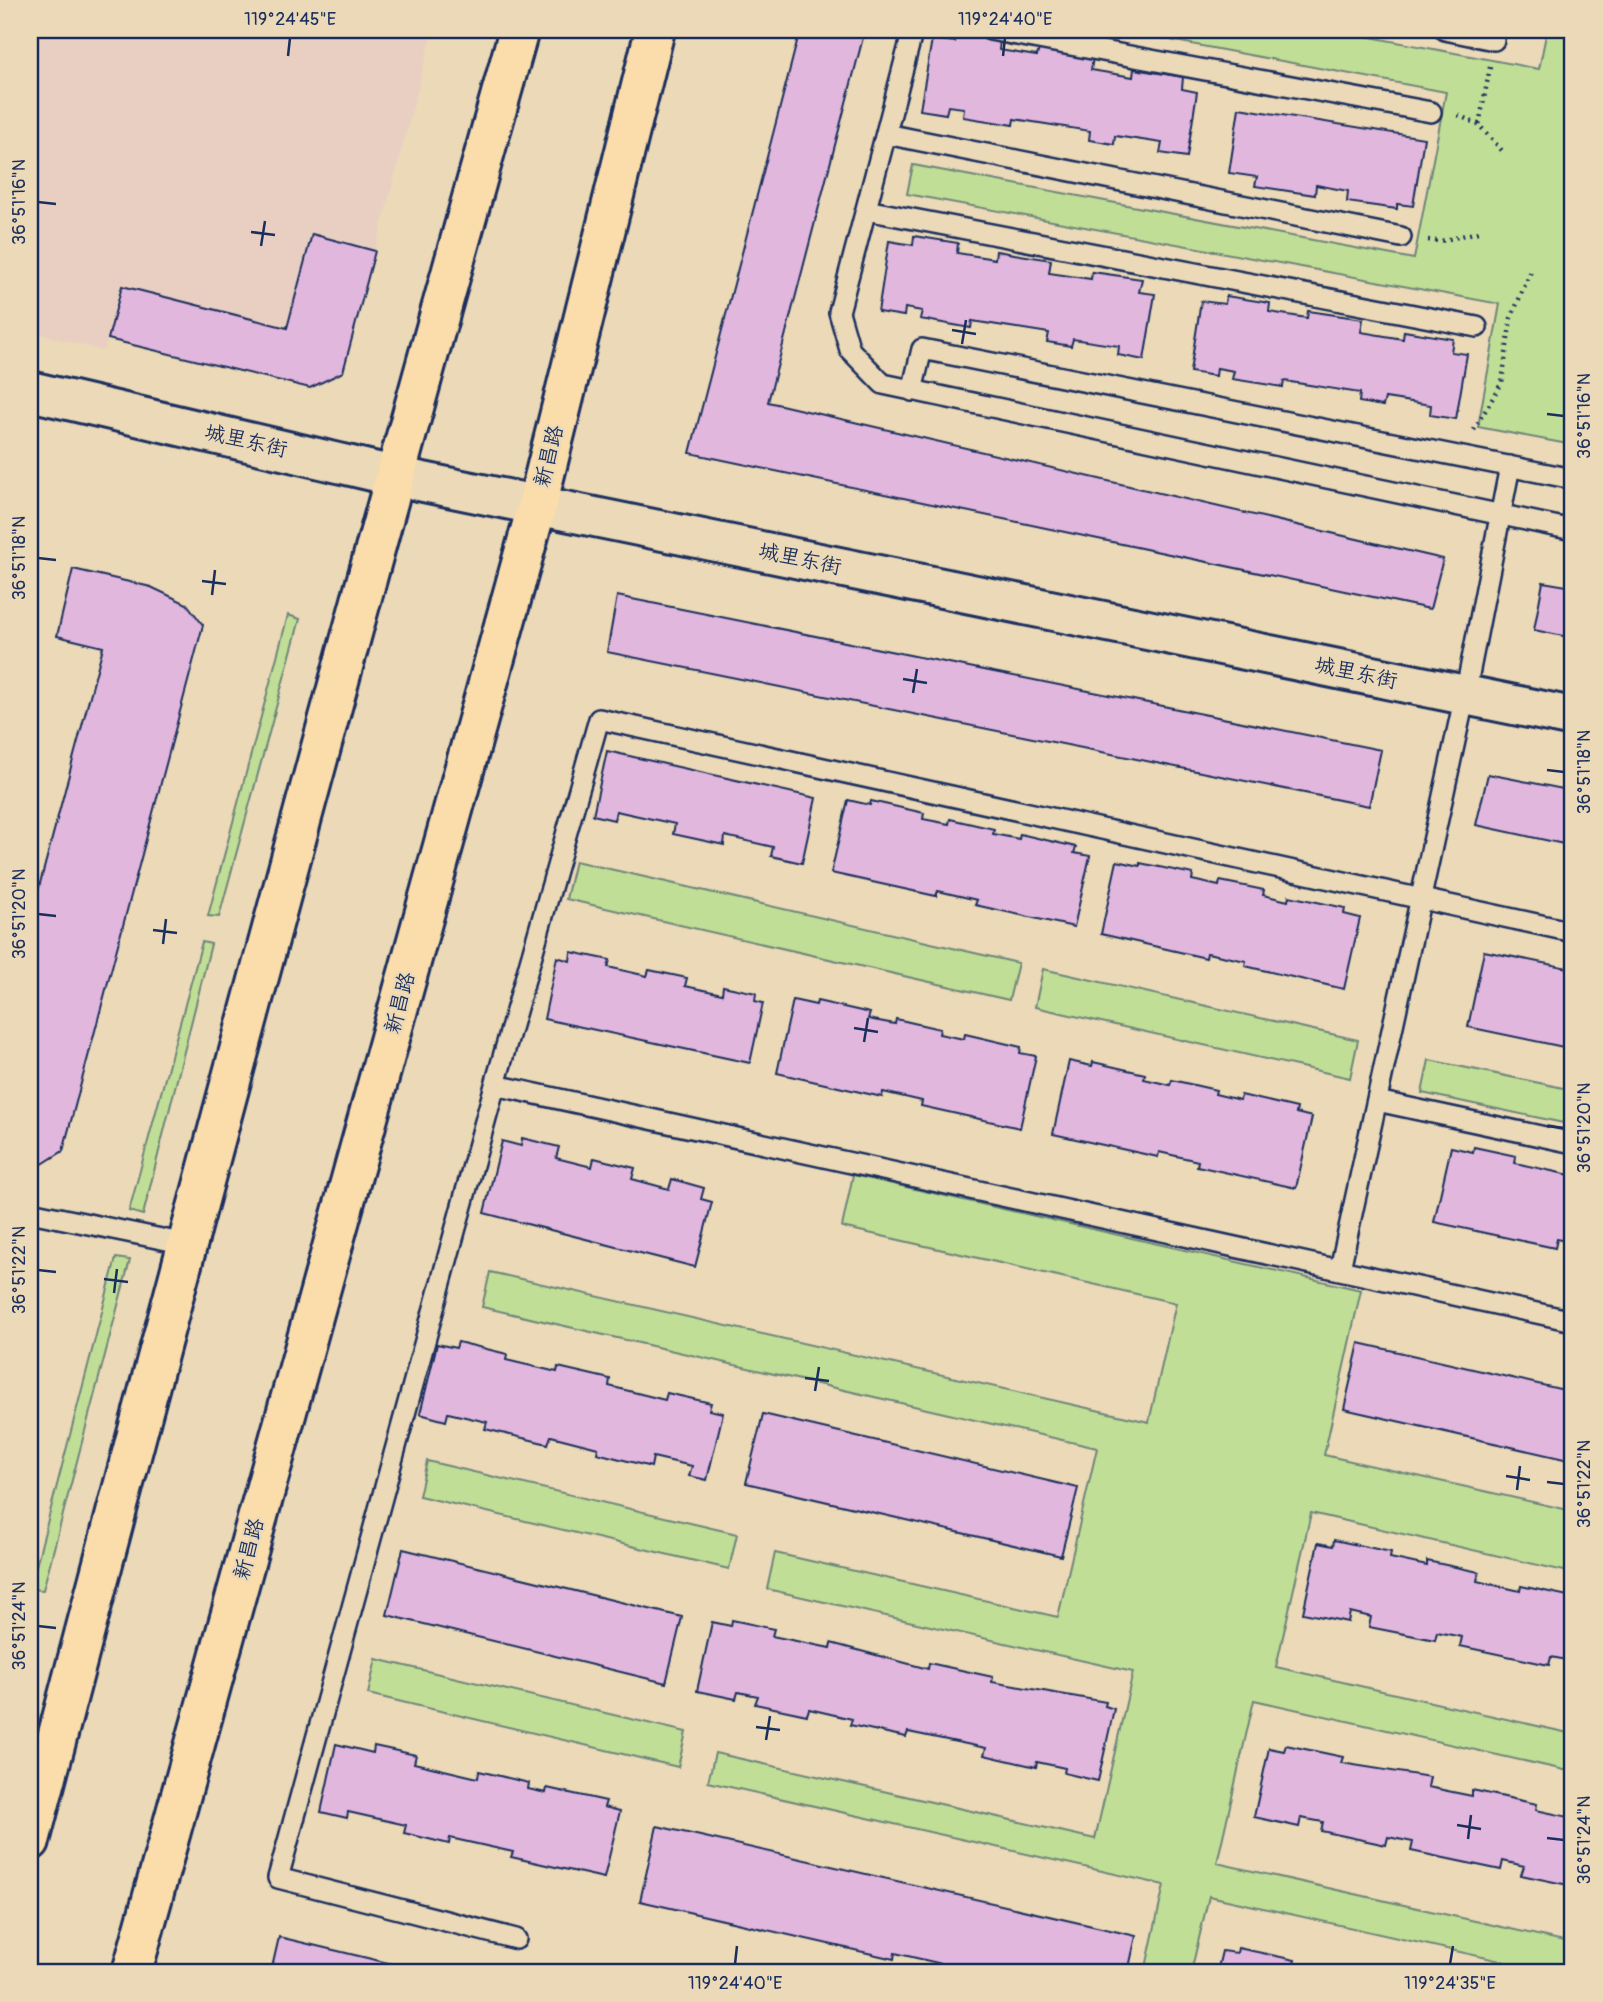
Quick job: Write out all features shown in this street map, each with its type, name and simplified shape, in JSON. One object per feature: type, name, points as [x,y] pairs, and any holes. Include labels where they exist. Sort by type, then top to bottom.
[{"type":"main road","points":[[30,1841],[186,1244],[394,476],[519,30]]},
{"type":"main road","name":"新昌路","points":[[132,1972],[537,506],[655,30]]},
{"type":"street","name":"城里东街","points":[[30,391],[394,476],[1573,717]]},
{"type":"lane","points":[[913,30],[839,312],[850,350],[883,384],[1573,530]]},
{"type":"lane","points":[[990,30],[1431,112]]},
{"type":"lane","points":[[1445,30],[1494,40]]},
{"type":"lane","points":[[886,134],[1401,237]]},
{"type":"lane","points":[[866,210],[1477,327]]},
{"type":"lane","points":[[912,391],[922,349],[1573,479]]},
{"type":"lane","points":[[1340,1269],[1465,695],[1510,466]]},
{"type":"lane","points":[[516,1939],[278,1878],[495,1085],[599,719],[1573,932]]},
{"type":"lane","points":[[495,1085],[1573,1321]]},
{"type":"lane","points":[[1377,1101],[1573,1143]]},
{"type":"lane","points":[[30,1212],[186,1244]]},
{"type":"path","points":[[1494,40],[1479,125],[1505,154]]},
{"type":"path","points":[[1401,237],[1441,241],[1482,232]]},
{"type":"path","points":[[1459,456],[1502,382],[1511,318],[1531,271]]},
{"type":"shaded area","points":[[30,30],[433,30],[343,372],[310,388],[108,339],[104,351],[30,331]]},
{"type":"green space","points":[[1117,30],[1333,30],[1539,69],[1547,30],[1573,30],[1573,445],[1478,427],[1500,304],[907,194],[913,165],[1414,259],[1446,92]]},
{"type":"green space","points":[[288,615],[300,619],[219,917],[208,916]]},
{"type":"green space","points":[[575,861],[1018,963],[1009,1000],[566,899]]},
{"type":"green space","points":[[202,942],[211,944],[143,1215],[129,1211]]},
{"type":"green space","points":[[1043,969],[1358,1040],[1350,1078],[1035,1007]]},
{"type":"green space","points":[[1429,1060],[1573,1090],[1573,1125],[1422,1093]]},
{"type":"green space","points":[[853,1175],[1361,1290],[1324,1455],[1573,1511],[1573,1573],[1311,1513],[1276,1667],[1573,1734],[1573,1772],[1254,1700],[1217,1863],[1573,1943],[1573,1972],[1550,1972],[1209,1896],[1191,1972],[1145,1972],[1164,1885],[708,1782],[715,1753],[1095,1839],[1133,1672],[767,1589],[775,1553],[1058,1617],[1097,1448],[482,1307],[490,1272],[1149,1422],[1176,1303],[842,1227]]},
{"type":"green space","points":[[116,1258],[130,1260],[43,1590],[30,1589]]},
{"type":"green space","points":[[427,1461],[737,1534],[729,1569],[419,1496]]},
{"type":"green space","points":[[376,1659],[686,1732],[678,1767],[368,1694]]},
{"type":"building","points":[[800,30],[865,30],[768,402],[1443,559],[1430,609],[690,453]]},
{"type":"building","points":[[957,33],[1000,41],[999,50],[1037,56],[1039,49],[1093,57],[1091,70],[1133,77],[1134,69],[1183,77],[1182,89],[1197,92],[1187,157],[1160,153],[1162,143],[1115,136],[1114,144],[1089,140],[1090,131],[1014,119],[1013,125],[963,117],[964,108],[948,106],[946,114],[920,110],[932,39],[955,42]]},
{"type":"building","points":[[1239,108],[1424,138],[1413,206],[1397,204],[1397,209],[1347,202],[1348,191],[1316,185],[1315,195],[1255,186],[1257,177],[1229,173]]},
{"type":"building","points":[[312,234],[375,251],[343,372],[310,388],[108,339],[122,286],[287,328]]},
{"type":"building","points":[[914,236],[958,243],[957,253],[995,259],[996,251],[1051,260],[1049,273],[1091,279],[1092,272],[1142,279],[1139,292],[1155,294],[1144,360],[1118,355],[1119,346],[1073,339],[1071,346],[1047,342],[1049,333],[972,321],[971,328],[920,319],[922,311],[905,308],[904,316],[878,312],[889,241],[913,245]]},
{"type":"building","points":[[1226,296],[1270,303],[1269,312],[1307,318],[1308,311],[1363,319],[1361,332],[1403,339],[1404,331],[1453,339],[1451,352],[1467,354],[1456,419],[1430,415],[1431,405],[1385,398],[1383,406],[1359,402],[1360,393],[1284,381],[1283,387],[1232,379],[1234,371],[1217,368],[1216,376],[1190,372],[1201,301],[1225,304]]},
{"type":"building","points":[[73,569],[151,587],[187,604],[203,625],[63,1151],[36,1168],[30,1166],[30,921],[103,647],[57,636]]},
{"type":"building","points":[[1543,582],[1573,587],[1573,638],[1534,630]]},
{"type":"building","points":[[617,596],[1381,750],[1369,806],[607,652]]},
{"type":"building","points":[[607,751],[816,798],[802,863],[771,856],[773,847],[725,836],[724,845],[673,834],[675,824],[616,811],[614,820],[593,815]]},
{"type":"building","points":[[1488,774],[1573,791],[1573,846],[1476,825]]},
{"type":"building","points":[[848,800],[870,805],[871,801],[924,813],[923,819],[949,824],[950,819],[994,829],[993,834],[1019,839],[1020,834],[1076,847],[1074,853],[1090,856],[1074,927],[975,905],[977,900],[938,891],[936,896],[831,873]]},
{"type":"building","points":[[1117,861],[1193,874],[1192,880],[1219,886],[1220,881],[1264,890],[1263,895],[1288,901],[1289,896],[1345,908],[1344,914],[1360,918],[1344,989],[1245,966],[1246,961],[1207,953],[1206,958],[1101,934]]},
{"type":"building","points":[[1484,951],[1573,969],[1573,1049],[1468,1027]]},
{"type":"building","points":[[571,952],[610,960],[608,967],[647,976],[649,970],[687,978],[685,986],[722,994],[723,986],[756,993],[755,1001],[763,1003],[750,1063],[544,1019],[557,957],[570,961]]},
{"type":"building","points":[[793,1000],[816,1005],[817,1001],[870,1013],[868,1019],[895,1024],[896,1019],[940,1029],[939,1034],[964,1039],[965,1034],[1021,1047],[1020,1053],[1036,1056],[1020,1128],[921,1106],[922,1101],[883,1092],[882,1097],[777,1073]]},
{"type":"building","points":[[1069,1061],[1092,1066],[1093,1062],[1145,1074],[1144,1079],[1170,1085],[1172,1080],[1216,1090],[1215,1094],[1240,1100],[1241,1095],[1297,1108],[1296,1113],[1312,1117],[1296,1188],[1197,1166],[1198,1161],[1159,1152],[1158,1157],[1053,1134]]},
{"type":"building","points":[[522,1138],[559,1147],[556,1158],[592,1167],[594,1158],[635,1168],[632,1179],[669,1189],[672,1179],[704,1188],[701,1199],[712,1202],[695,1267],[484,1213],[502,1141],[521,1146]]},
{"type":"building","points":[[1451,1147],[1473,1152],[1474,1147],[1516,1156],[1515,1163],[1570,1175],[1573,1168],[1573,1243],[1557,1239],[1555,1248],[1434,1222]]},
{"type":"building","points":[[458,1342],[507,1354],[506,1360],[557,1372],[558,1367],[610,1379],[609,1386],[665,1400],[667,1393],[711,1403],[709,1410],[723,1413],[707,1480],[689,1476],[692,1466],[653,1457],[651,1467],[597,1453],[598,1448],[551,1436],[548,1444],[485,1429],[487,1422],[448,1413],[446,1421],[420,1414],[437,1344],[456,1348]]},
{"type":"building","points":[[1359,1343],[1573,1392],[1573,1461],[1344,1409]]},
{"type":"building","points":[[763,1414],[1078,1488],[1061,1556],[746,1483]]},
{"type":"building","points":[[1334,1540],[1391,1552],[1390,1558],[1427,1566],[1427,1561],[1479,1572],[1477,1581],[1520,1591],[1521,1586],[1573,1597],[1573,1671],[1570,1670],[1572,1661],[1551,1657],[1549,1665],[1460,1646],[1462,1637],[1437,1632],[1435,1640],[1369,1627],[1371,1617],[1350,1612],[1348,1622],[1303,1613],[1318,1543],[1333,1546]]},
{"type":"building","points":[[403,1549],[682,1617],[666,1683],[387,1615]]},
{"type":"building","points":[[732,1620],[774,1629],[772,1636],[830,1648],[831,1643],[928,1669],[929,1663],[993,1677],[992,1682],[1106,1702],[1105,1706],[1114,1709],[1098,1781],[1064,1773],[1065,1768],[1037,1762],[1036,1767],[984,1755],[986,1748],[908,1732],[906,1737],[850,1725],[852,1719],[809,1709],[807,1715],[755,1704],[758,1696],[738,1692],[736,1699],[697,1691],[712,1622],[731,1626]]},
{"type":"building","points":[[336,1744],[373,1753],[374,1746],[416,1755],[414,1763],[478,1778],[479,1771],[529,1783],[528,1789],[546,1793],[547,1788],[606,1801],[604,1807],[620,1811],[604,1878],[511,1857],[513,1852],[450,1838],[449,1844],[404,1833],[406,1825],[348,1812],[347,1818],[321,1812]]},
{"type":"building","points":[[1286,1745],[1343,1757],[1341,1763],[1430,1777],[1428,1787],[1472,1796],[1472,1790],[1537,1804],[1536,1810],[1573,1818],[1573,1886],[1521,1875],[1524,1866],[1503,1861],[1501,1870],[1411,1851],[1413,1842],[1388,1837],[1386,1845],[1321,1831],[1323,1822],[1301,1818],[1299,1827],[1254,1817],[1269,1748],[1284,1751]]},
{"type":"building","points":[[657,1826],[1136,1936],[1128,1972],[976,1972],[895,1953],[894,1959],[640,1901]]},
{"type":"building","points":[[279,1937],[426,1972],[271,1972]]},
{"type":"building","points":[[1238,1948],[1295,1960],[1294,1966],[1324,1972],[1217,1972],[1222,1951],[1237,1953]]}]
